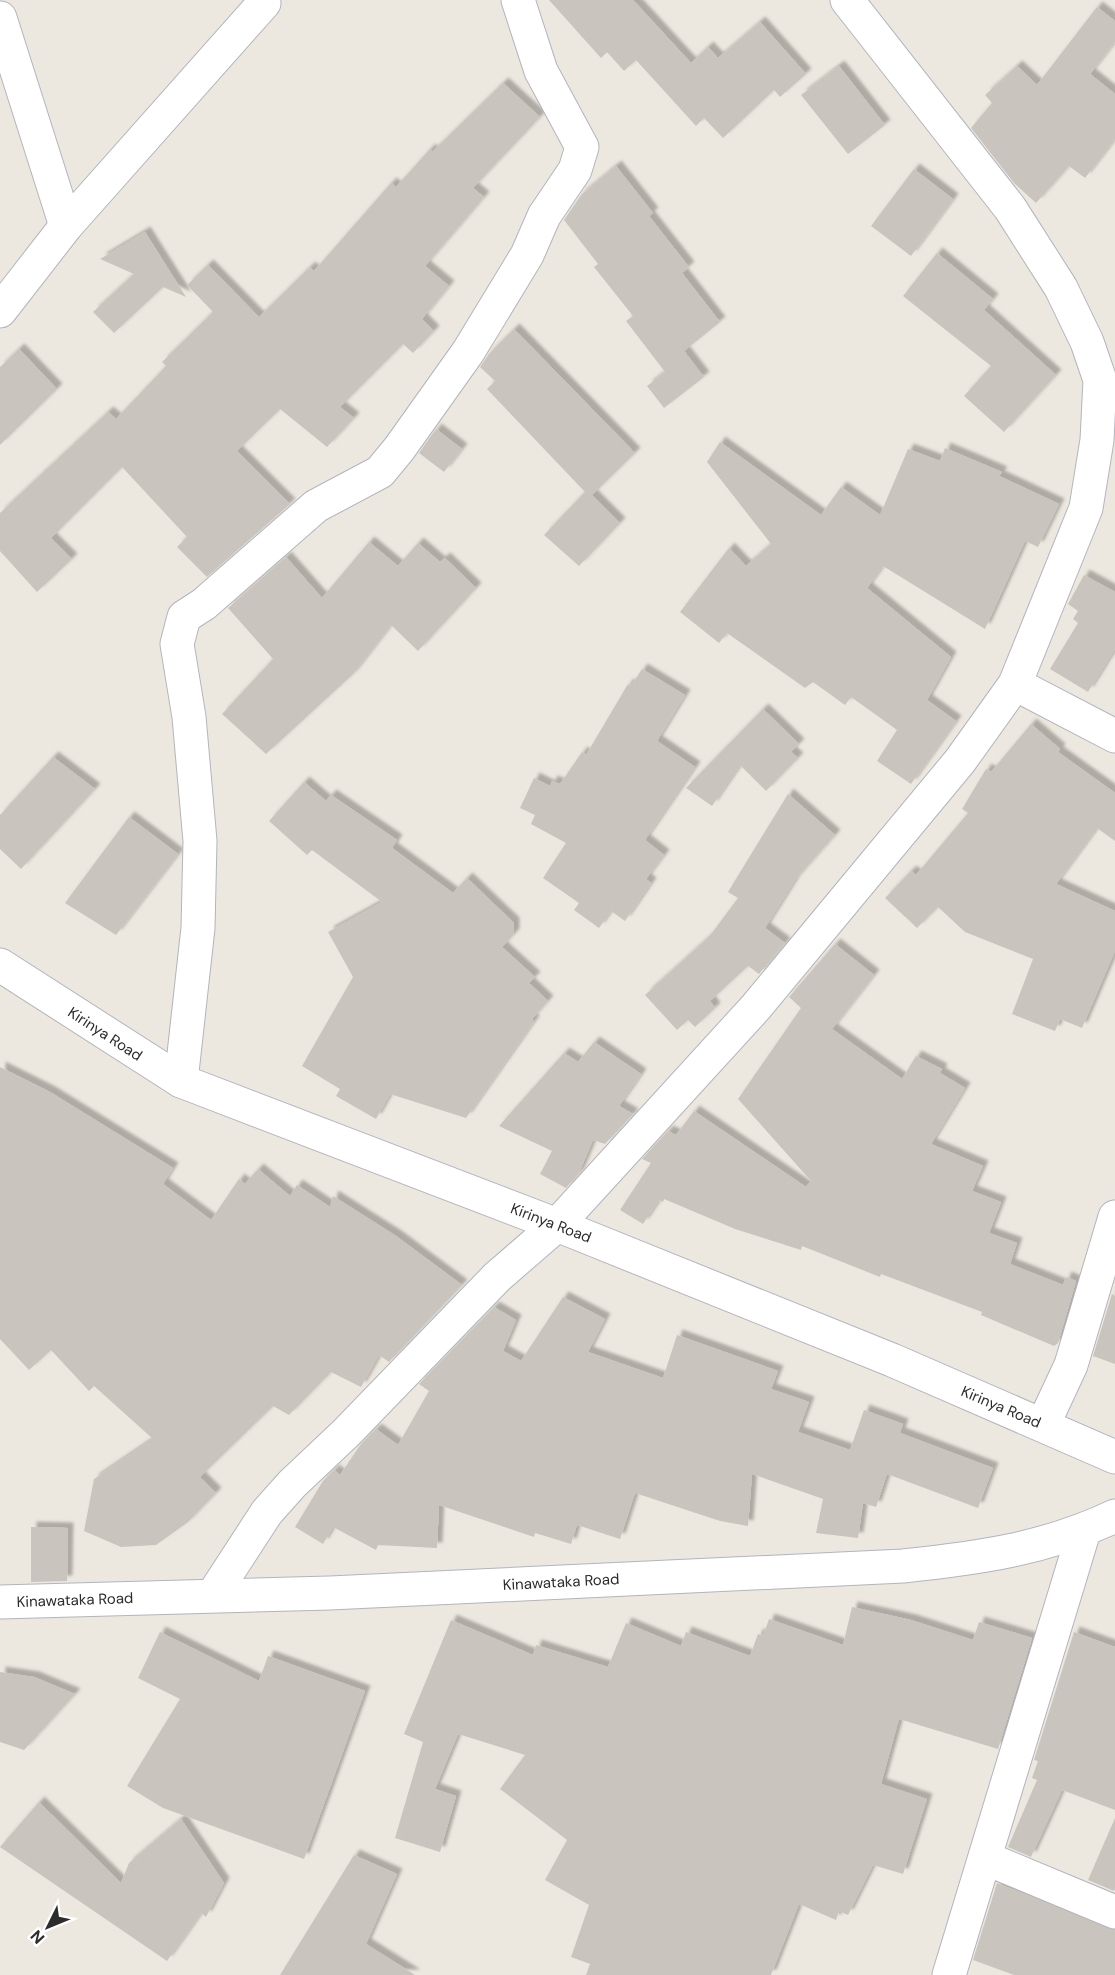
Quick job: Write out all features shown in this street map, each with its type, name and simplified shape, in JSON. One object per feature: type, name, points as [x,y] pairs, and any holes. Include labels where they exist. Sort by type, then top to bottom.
[{"type":"street","points":[[181,1081],[198,928],[200,841],[189,717],[177,644],[184,617],[204,604],[316,506],[381,472],[468,352],[527,255],[544,216],[575,170],[582,147],[541,71],[518,0]]},
{"type":"street","points":[[213,1595],[267,1512],[292,1484],[346,1433],[497,1277],[557,1225],[756,1007],[960,761],[1015,684],[1086,508],[1108,373],[1087,342],[1061,288],[1010,208],[847,0]]},
{"type":"street","points":[[0,311],[66,226],[264,3]]},
{"type":"street","points":[[0,18],[66,226]]},
{"type":"street","points":[[1015,684],[1115,736]]},
{"type":"street","name":"Kirinya Road","points":[[0,965],[181,1081],[557,1225],[892,1360],[1115,1457]]},
{"type":"street","points":[[1043,1425],[1071,1365],[1115,1217]]},
{"type":"street","name":"Kinawataka Road","points":[[0,1602],[473,1587],[903,1566],[992,1556],[1084,1531],[1115,1516]]},
{"type":"street","points":[[957,1972],[986,1858],[1084,1531]]},
{"type":"street","points":[[986,1858],[1115,1912]]},
{"type":"building","points":[[549,0],[633,0],[691,63],[708,47],[718,58],[760,22],[806,74],[780,97],[774,90],[723,138],[704,118],[696,126],[636,60],[624,71],[607,52],[601,58]]},
{"type":"building","points":[[1097,7],[1115,21],[1115,42],[1090,74],[1115,94],[1115,139],[1085,178],[1069,166],[1036,203],[1014,183],[971,128],[992,103],[985,95],[1017,66],[1037,85]]},
{"type":"building","points":[[839,66],[885,125],[848,154],[801,95]]},
{"type":"building","points":[[503,83],[540,117],[473,188],[484,197],[425,266],[449,286],[422,319],[434,331],[413,353],[403,344],[340,407],[354,418],[327,447],[280,409],[237,451],[290,504],[207,577],[177,547],[187,537],[122,467],[51,538],[72,559],[37,592],[0,551],[0,513],[108,412],[116,419],[166,366],[162,362],[213,312],[187,285],[208,265],[259,317],[310,267],[314,271],[391,183],[396,187],[430,149],[432,152]]},
{"type":"building","points":[[616,166],[653,213],[649,216],[689,267],[682,273],[720,322],[684,351],[704,377],[664,408],[647,386],[665,372],[626,321],[633,316],[594,267],[598,264],[564,220],[582,194]]},
{"type":"building","points":[[914,169],[953,199],[911,256],[871,226]]},
{"type":"building","points":[[145,232],[186,297],[163,287],[114,333],[93,312],[134,274],[100,259]]},
{"type":"building","points":[[937,253],[993,299],[984,310],[1056,375],[1004,432],[964,396],[991,366],[903,296]]},
{"type":"building","points":[[514,329],[635,453],[592,495],[620,523],[579,566],[544,535],[585,492],[487,389],[495,381],[480,367],[489,354]]},
{"type":"building","points":[[19,349],[57,389],[0,445],[0,367]]},
{"type":"building","points":[[436,429],[462,449],[444,472],[419,453]]},
{"type":"building","points":[[720,442],[821,515],[841,487],[880,515],[908,449],[940,461],[945,448],[1002,472],[999,476],[1059,504],[1038,547],[1025,541],[985,629],[883,566],[867,588],[951,657],[927,700],[956,721],[911,784],[877,761],[897,730],[851,697],[845,705],[813,682],[805,688],[727,633],[719,643],[680,612],[729,548],[746,566],[771,544],[707,462]]},
{"type":"building","points":[[369,542],[398,566],[418,543],[440,562],[445,558],[476,588],[418,651],[391,625],[353,674],[266,754],[222,714],[273,659],[228,608],[286,557],[322,598]]},
{"type":"building","points":[[1084,575],[1115,592],[1115,649],[1088,692],[1050,669],[1078,623],[1073,619],[1078,611],[1068,604]]},
{"type":"building","points":[[642,669],[685,695],[657,741],[695,767],[645,840],[664,855],[646,879],[651,883],[625,921],[611,911],[599,928],[574,910],[579,903],[543,878],[566,843],[531,824],[535,815],[520,808],[534,778],[550,786],[552,781],[560,784],[582,752],[586,755],[628,684],[631,686]]},
{"type":"building","points":[[763,709],[799,744],[791,752],[798,758],[766,791],[740,765],[712,806],[686,788]]},
{"type":"building","points":[[1031,724],[1060,749],[1058,752],[1115,793],[1115,841],[1097,828],[1056,884],[1115,911],[1115,951],[1082,1028],[1060,1019],[1055,1031],[1012,1014],[1033,959],[965,932],[938,907],[917,928],[885,898],[911,871],[916,875],[968,813],[962,809],[986,769],[991,772]]},
{"type":"building","points":[[53,757],[95,789],[21,869],[0,849],[0,815]]},
{"type":"building","points":[[304,782],[326,801],[331,795],[397,840],[392,848],[453,893],[467,878],[514,923],[514,934],[502,947],[535,977],[529,983],[548,1001],[532,1019],[534,1021],[466,1118],[390,1094],[376,1119],[336,1096],[340,1089],[302,1066],[353,977],[328,932],[382,902],[312,850],[307,855],[269,821]]},
{"type":"building","points":[[788,794],[835,835],[795,880],[765,928],[785,943],[759,974],[748,966],[710,1001],[715,1008],[695,1027],[688,1020],[677,1030],[645,995],[709,937],[738,898],[728,892]]},
{"type":"building","points":[[129,817],[178,854],[116,935],[65,903]]},
{"type":"building","points":[[835,944],[874,975],[832,1029],[902,1079],[916,1056],[942,1069],[940,1073],[965,1088],[931,1144],[983,1166],[972,1191],[1001,1202],[989,1233],[1017,1243],[1010,1264],[1063,1285],[1066,1277],[1076,1281],[1058,1343],[1054,1346],[981,1315],[982,1312],[881,1274],[880,1277],[802,1246],[801,1250],[735,1229],[664,1199],[663,1202],[659,1200],[643,1224],[620,1210],[651,1163],[642,1159],[668,1131],[676,1135],[694,1111],[806,1187],[811,1181],[738,1099],[801,1008],[789,997]]},
{"type":"building","points":[[594,1042],[641,1074],[619,1106],[633,1114],[605,1144],[593,1140],[579,1173],[566,1188],[540,1174],[552,1151],[499,1126],[564,1053],[578,1062]]},
{"type":"building","points":[[0,1067],[50,1092],[173,1168],[163,1184],[211,1220],[239,1179],[245,1184],[258,1169],[290,1196],[297,1185],[330,1207],[333,1196],[396,1236],[462,1285],[389,1362],[379,1355],[361,1387],[331,1372],[289,1415],[273,1406],[200,1477],[216,1493],[188,1522],[156,1545],[121,1547],[84,1531],[94,1479],[153,1439],[94,1386],[89,1391],[51,1350],[29,1370],[0,1339]]},
{"type":"building","points":[[1112,1294],[1115,1296],[1115,1364],[1093,1356]]},
{"type":"building","points":[[563,1297],[605,1319],[588,1352],[663,1378],[677,1335],[778,1371],[771,1389],[809,1402],[798,1432],[850,1450],[864,1410],[903,1424],[900,1433],[993,1468],[978,1508],[887,1474],[876,1507],[863,1503],[858,1538],[816,1533],[823,1499],[752,1474],[748,1526],[720,1521],[635,1493],[620,1539],[577,1525],[571,1544],[535,1533],[534,1537],[439,1505],[437,1548],[378,1545],[376,1550],[333,1527],[323,1544],[295,1527],[323,1481],[334,1470],[340,1475],[361,1444],[376,1429],[398,1445],[429,1391],[419,1384],[494,1307],[516,1320],[503,1351],[521,1361]]},
{"type":"building","points":[[31,1527],[68,1528],[67,1581],[31,1582]]},
{"type":"building","points":[[852,1607],[911,1620],[973,1640],[979,1622],[1032,1638],[998,1749],[899,1719],[881,1784],[927,1799],[903,1874],[873,1865],[848,1915],[839,1911],[836,1920],[799,1904],[771,1975],[586,1975],[590,1964],[571,1957],[589,1905],[545,1880],[567,1840],[500,1789],[525,1755],[458,1734],[435,1789],[456,1796],[440,1852],[395,1838],[423,1742],[404,1734],[451,1620],[533,1655],[536,1645],[608,1667],[626,1623],[681,1646],[686,1632],[750,1656],[758,1634],[763,1636],[769,1619],[843,1645]]},
{"type":"building","points":[[160,1632],[259,1681],[268,1656],[365,1691],[304,1859],[163,1808],[127,1786],[180,1699],[138,1678]]},
{"type":"building","points":[[1074,1632],[1115,1647],[1115,1810],[1062,1790],[1031,1857],[1008,1847],[1037,1780],[1032,1778],[1038,1761],[1034,1760]]},
{"type":"building","points":[[0,1672],[34,1677],[75,1694],[24,1750],[0,1742]]},
{"type":"building","points":[[39,1802],[121,1883],[129,1863],[181,1819],[224,1883],[206,1917],[201,1913],[167,1961],[0,1847]]},
{"type":"building","points":[[1115,1818],[1115,1889],[1114,1891],[1088,1880]]},
{"type":"building","points":[[354,1855],[397,1874],[366,1944],[415,1975],[280,1975]]},
{"type":"building","points":[[997,1883],[1115,1930],[1115,1975],[1014,1975],[973,1960]]}]
